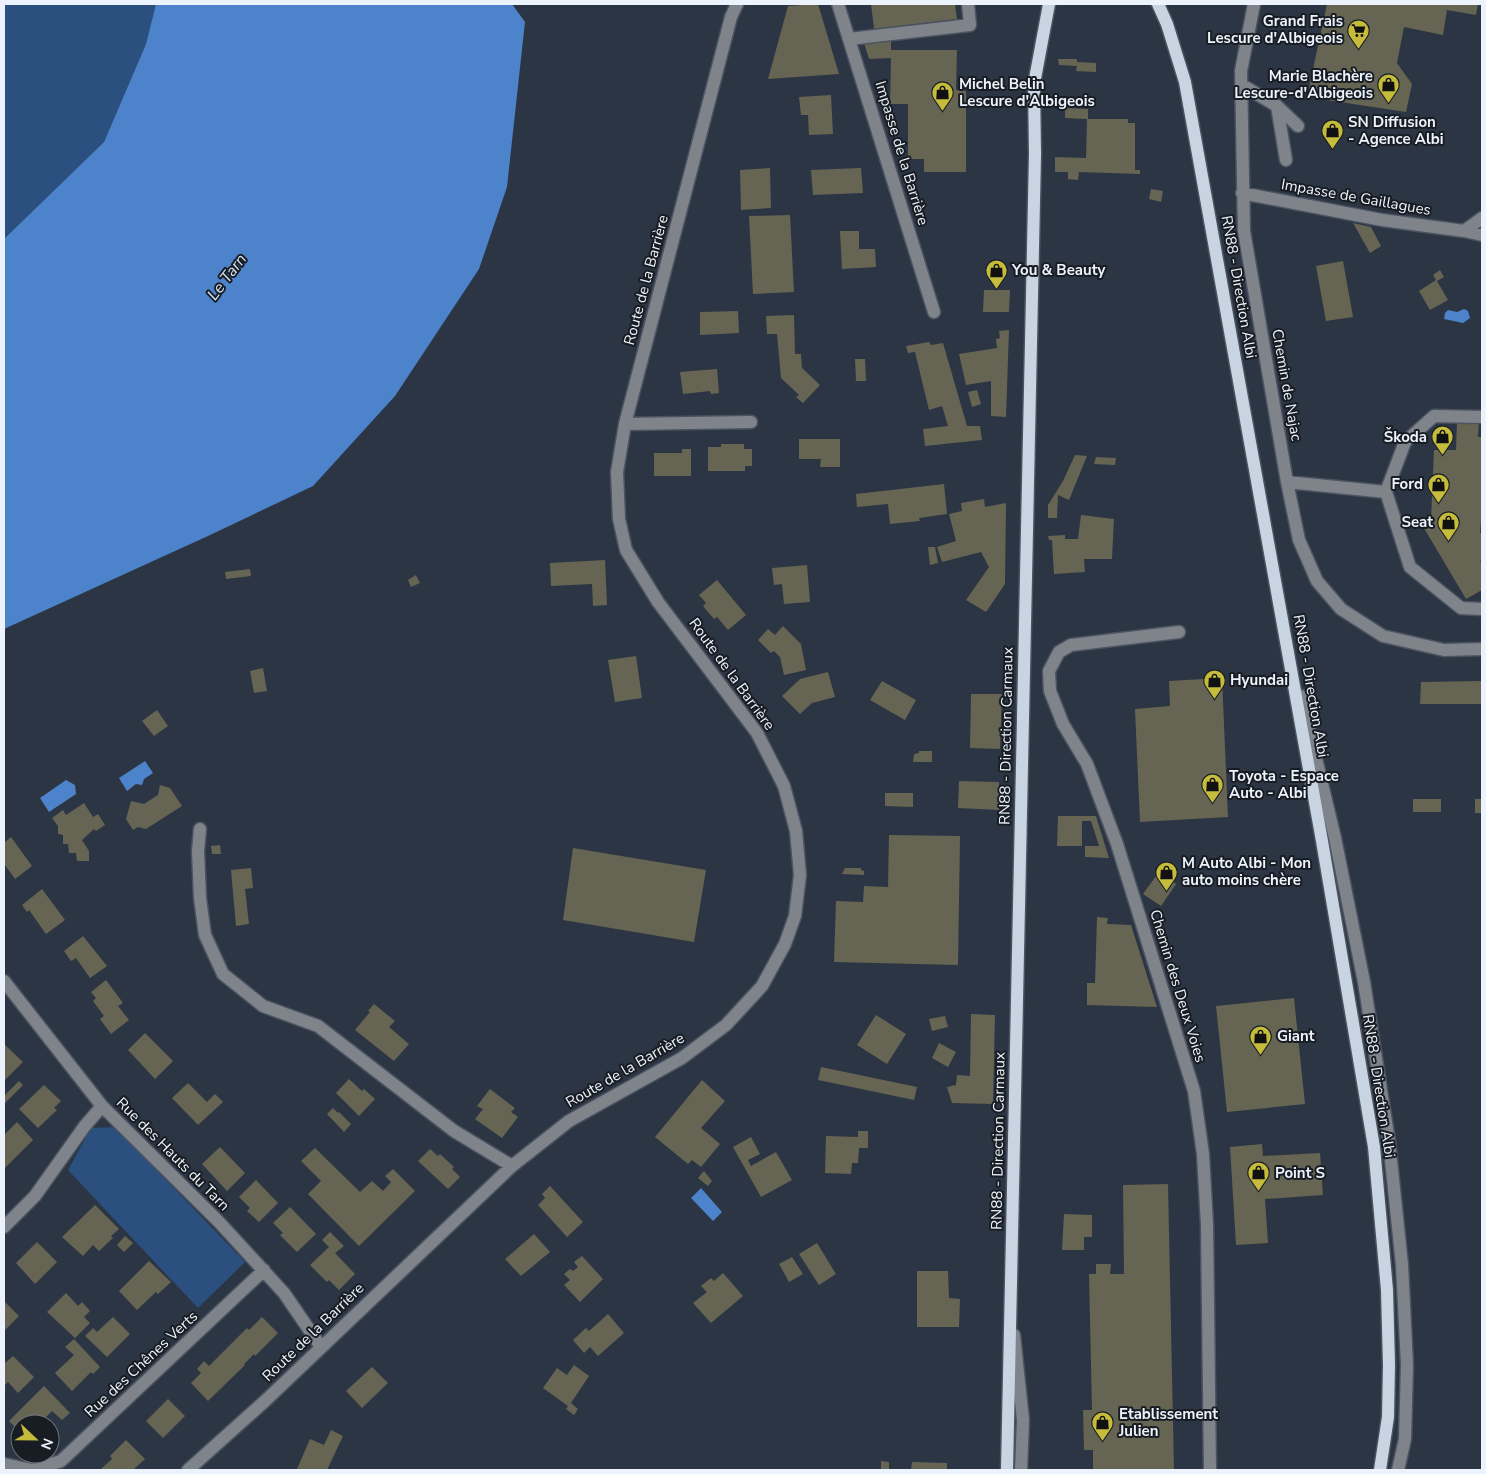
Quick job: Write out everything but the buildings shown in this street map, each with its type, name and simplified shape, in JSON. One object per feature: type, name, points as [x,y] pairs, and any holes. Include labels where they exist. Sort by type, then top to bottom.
[{"type":"main road","name":"RN88 - Direction Carmaux","points":[[1007,1470],[1034,163],[1034,84],[1049,4]]},
{"type":"main road","name":"RN88 - Direction Albi","points":[[1158,4],[1167,24],[1185,82],[1280,606],[1374,1148],[1387,1290],[1389,1356],[1388,1417],[1380,1470]]},
{"type":"street","name":"Route de la Barrière","points":[[188,1470],[265,1401],[512,1166],[569,1121],[682,1058],[726,1025],[762,986],[785,944],[795,916],[800,875],[796,831],[784,786],[757,733],[658,602],[626,550],[619,519],[617,472],[625,424],[731,17],[737,4]]},
{"type":"street","name":"Impasse de la Barrière","points":[[838,4],[934,312]]},
{"type":"street","points":[[849,39],[970,25],[968,4]]},
{"type":"street","name":"Chemin de Najac","points":[[1254,4],[1241,71],[1244,231],[1287,482],[1299,540],[1317,581],[1341,609],[1383,636],[1444,650],[1482,649]]},
{"type":"street","points":[[1242,85],[1277,106],[1298,126]]},
{"type":"street","points":[[1277,106],[1286,160]]},
{"type":"street","name":"Impasse de Gaillagues","points":[[1242,193],[1382,220],[1482,235]]},
{"type":"street","points":[[1464,232],[1482,218]]},
{"type":"street","points":[[1482,417],[1434,416],[1405,442],[1386,492],[1410,567],[1461,608],[1482,609]]},
{"type":"street","points":[[625,424],[752,422]]},
{"type":"street","points":[[1287,482],[1386,492]]},
{"type":"street","points":[[1280,606],[1335,838],[1364,982],[1389,1141],[1402,1265],[1407,1365],[1405,1439],[1398,1470]]},
{"type":"street","name":"Chemin des Deux Voies","points":[[1179,632],[1071,645],[1059,652],[1049,671],[1050,691],[1063,724],[1087,764],[1117,844],[1194,1090],[1203,1154],[1207,1225],[1210,1470]]},
{"type":"street","points":[[200,829],[198,851],[200,898],[206,935],[223,974],[263,1006],[318,1026],[454,1131],[512,1166]]},
{"type":"street","name":"Rue des Hauts du Tarn","points":[[4,981],[102,1106],[264,1270],[284,1293],[321,1347]]},
{"type":"street","points":[[4,1226],[35,1196],[84,1127],[102,1106]]},
{"type":"street","name":"Rue des Chênes Verts","points":[[4,1464],[33,1470],[61,1461],[264,1270]]},
{"type":"street","points":[[1011,1308],[1023,1420],[1021,1470]]},
{"type":"shaded area","points":[[4,4],[156,4],[146,44],[104,142],[4,239]]},
{"type":"shaded area","points":[[115,1127],[245,1262],[198,1308],[68,1170],[91,1128]]},
{"type":"water","name":"Le Tarn","points":[[156,4],[512,4],[525,22],[507,187],[479,269],[395,396],[313,486],[4,629],[4,239],[104,142],[146,44]]},
{"type":"water","points":[[1464,309],[1468,311],[1470,318],[1463,323],[1444,319],[1445,313],[1448,310],[1457,312]]},
{"type":"water","points":[[145,761],[153,773],[144,779],[142,785],[136,784],[127,791],[119,778]]},
{"type":"water","points":[[66,780],[75,785],[76,794],[49,812],[40,798]]},
{"type":"water","points":[[701,1188],[722,1212],[713,1221],[691,1198]]},
{"type":"place","name":"Grand Frais Lescure d'Albigeois","points":[[1359,49]]},
{"type":"place","name":"Marie Blachère Lescure-d'Albigeois","points":[[1389,104]]},
{"type":"place","name":"Michel Belin Lescure d'Albigeois","points":[[943,112]]},
{"type":"place","name":"SN Diffusion - Agence Albi","points":[[1332,150]]},
{"type":"place","name":"You & Beauty","points":[[996,289]]},
{"type":"place","name":"Škoda","points":[[1443,456]]},
{"type":"place","name":"Ford","points":[[1439,503]]},
{"type":"place","name":"Seat","points":[[1449,541]]},
{"type":"place","name":"Hyundai","points":[[1214,699]]},
{"type":"place","name":"Toyota - Espace Auto - Albi","points":[[1213,804]]},
{"type":"place","name":"M Auto Albi - Mon auto moins chère","points":[[1166,891]]},
{"type":"place","name":"Giant","points":[[1261,1055]]},
{"type":"place","name":"Point S","points":[[1259,1192]]},
{"type":"place","name":"Etablissement Julien","points":[[1103,1442]]}]
